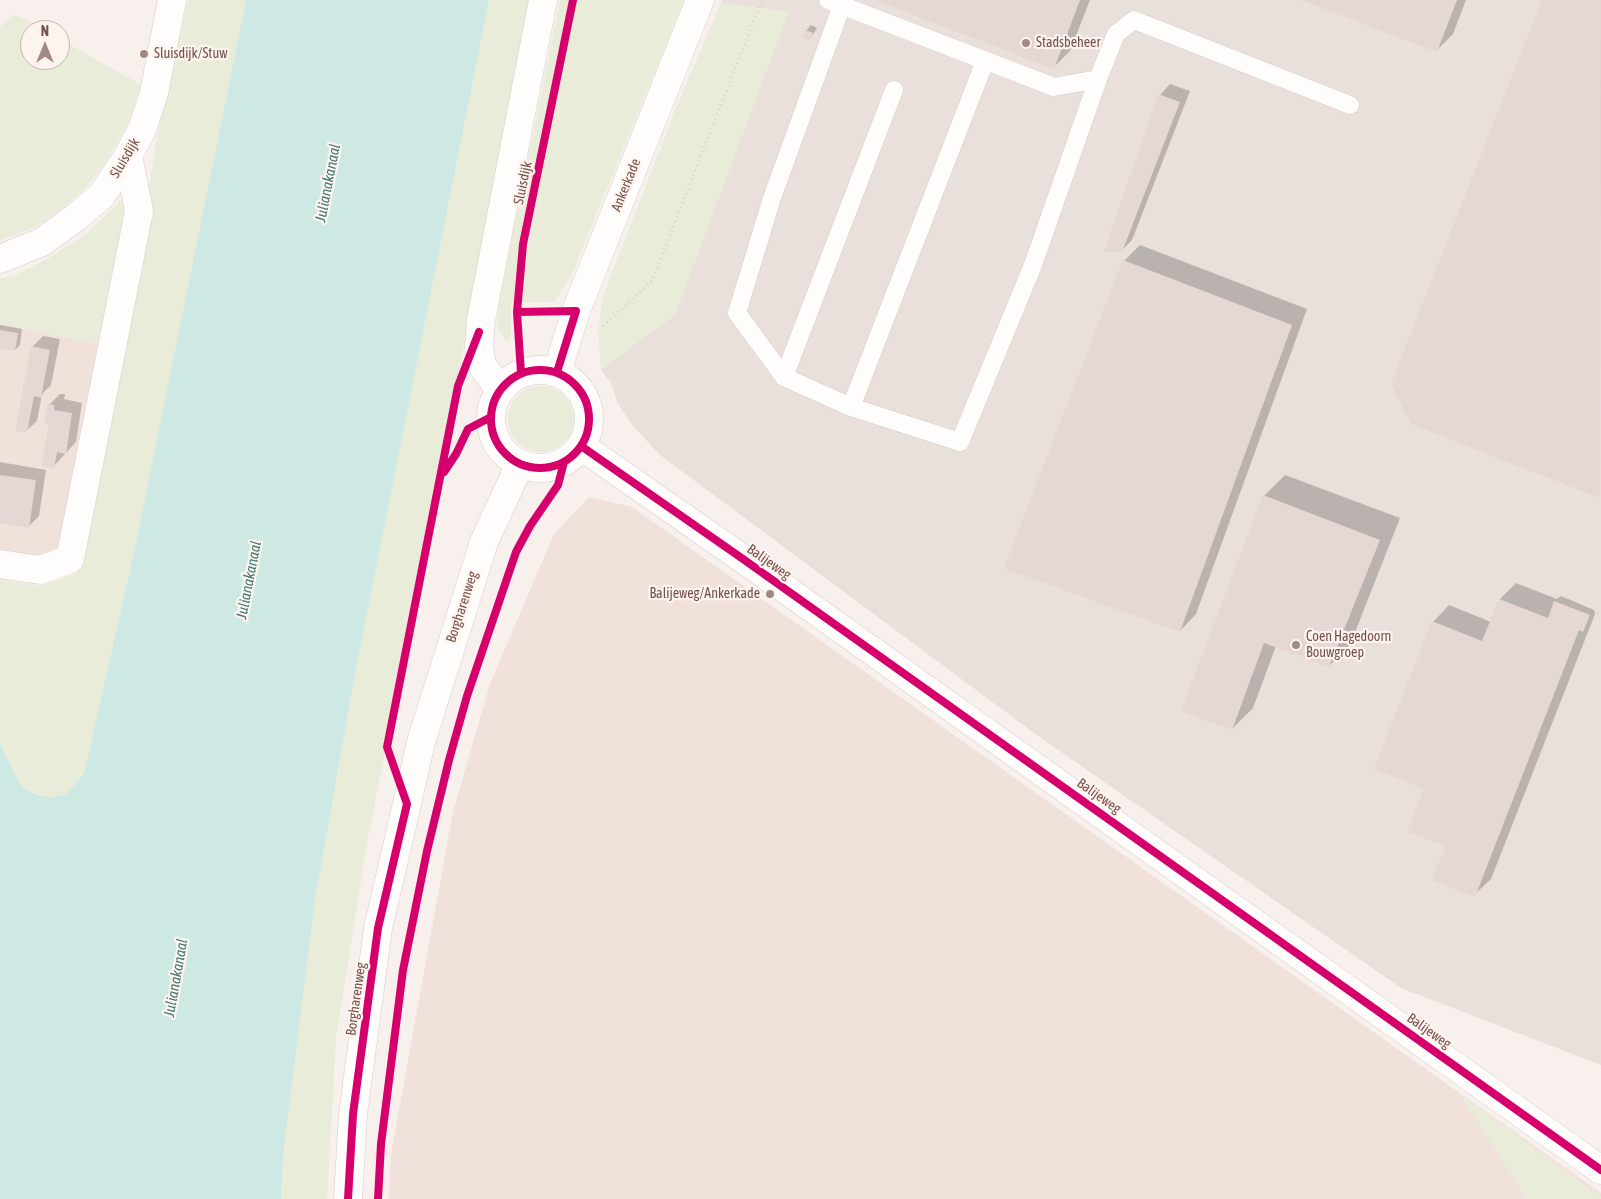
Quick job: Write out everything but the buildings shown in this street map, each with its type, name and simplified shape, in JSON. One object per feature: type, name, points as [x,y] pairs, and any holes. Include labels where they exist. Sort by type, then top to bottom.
[{"type":"street","name":"Sluisdijk","points":[[0,259],[42,242],[76,218],[101,196],[128,156],[142,130],[154,93],[172,0]]},
{"type":"street","name":"Sluisdijk","points":[[500,390],[482,365],[480,357],[481,320],[543,0]]},
{"type":"street","name":"Ankerkade","points":[[557,372],[576,311],[700,0]]},
{"type":"street","points":[[0,564],[40,570],[70,559],[139,211],[128,156]]},
{"type":"street","points":[[534,370],[557,372],[573,382],[587,402],[589,428],[581,446],[569,458],[555,465],[538,468],[520,464],[506,454],[498,443],[492,428],[492,410],[500,390],[521,373],[534,370]]},
{"type":"street","name":"Balijeweg","points":[[581,446],[736,553],[1601,1170]]},
{"type":"street","name":"Borgharenweg","points":[[348,1199],[353,1114],[378,928],[407,804],[430,714],[484,542],[520,464]]},
{"type":"lane","points":[[1098,79],[1054,87],[835,2],[737,313],[784,377],[851,407],[960,442],[1033,265],[1098,79],[1116,34],[1134,20],[1350,104]]},
{"type":"lane","points":[[851,407],[984,61]]},
{"type":"lane","points":[[784,377],[894,90]]},
{"type":"path","points":[[600,330],[652,281],[762,0]]},
{"type":"shaded area","points":[[722,0],[1601,0],[1601,1065],[1401,988],[1038,736],[660,455],[633,426],[618,404],[611,383],[601,370]]},
{"type":"shaded area","points":[[0,324],[112,346],[70,559],[0,564]]},
{"type":"shaded area","points":[[589,497],[632,507],[1601,1193],[1601,1199],[389,1199],[391,1154],[453,812],[490,684],[554,534]]},
{"type":"green space","points":[[188,0],[246,0],[134,552],[84,774],[66,794],[53,797],[39,796],[23,787],[0,743],[0,579],[40,586],[76,574],[124,336],[157,138]]},
{"type":"green space","points":[[489,0],[531,0],[367,843],[336,1038],[327,1199],[281,1199],[284,1146],[314,906],[355,674]]},
{"type":"green space","points":[[560,0],[684,0],[572,274],[554,302],[511,302],[511,334],[509,341],[505,341],[497,324],[500,298]]},
{"type":"green space","points":[[721,3],[789,11],[675,315],[601,370],[598,332],[603,296],[678,103]]},
{"type":"green space","points":[[15,14],[26,20],[20,20],[20,70],[70,70],[70,45],[141,85],[126,128],[106,162],[87,186],[65,206],[37,226],[0,241],[0,27]]},
{"type":"green space","points":[[120,201],[129,207],[102,344],[0,324],[0,279],[15,275],[49,258],[87,233]]},
{"type":"green space","points":[[541,386],[553,389],[564,396],[571,407],[574,419],[571,431],[564,442],[553,449],[541,452],[529,449],[518,442],[511,431],[508,419],[511,407],[518,396],[529,389]]},
{"type":"green space","points":[[1459,1093],[1601,1197],[1601,1199],[1527,1199]]},
{"type":"water","name":"Julianakanaal","points":[[246,0],[489,0],[355,674],[314,906],[284,1146],[281,1199],[0,1199],[0,743],[22,787],[39,796],[53,797],[66,794],[84,774],[134,552]]},
{"type":"cycle path","points":[[521,373],[517,312],[523,244],[573,0]]},
{"type":"cycle path","points":[[517,312],[576,311],[557,372]]},
{"type":"cycle path","points":[[348,1199],[353,1114],[378,928],[407,804],[387,747],[458,386],[479,332]]},
{"type":"cycle path","points":[[540,370],[559,374],[575,384],[585,400],[589,419],[585,438],[575,454],[559,464],[540,468],[521,464],[505,454],[495,438],[491,419],[495,400],[505,384],[521,374],[540,370]]},
{"type":"cycle path","points":[[444,472],[456,454],[468,429],[491,417]]},
{"type":"cycle path","points":[[581,446],[743,559],[1601,1170]]},
{"type":"cycle path","points":[[378,1199],[381,1144],[403,970],[427,851],[449,760],[467,696],[516,552],[530,526],[558,485],[564,462]]},
{"type":"place","name":"Stadsbeheer","points":[[1026,43]]},
{"type":"place","name":"Sluisdijk/Stuw","points":[[144,54]]},
{"type":"place","name":"Balijeweg/Ankerkade","points":[[770,594]]},
{"type":"place","name":"Coen Hagedoorn Bouwgroep","points":[[1296,645]]}]
